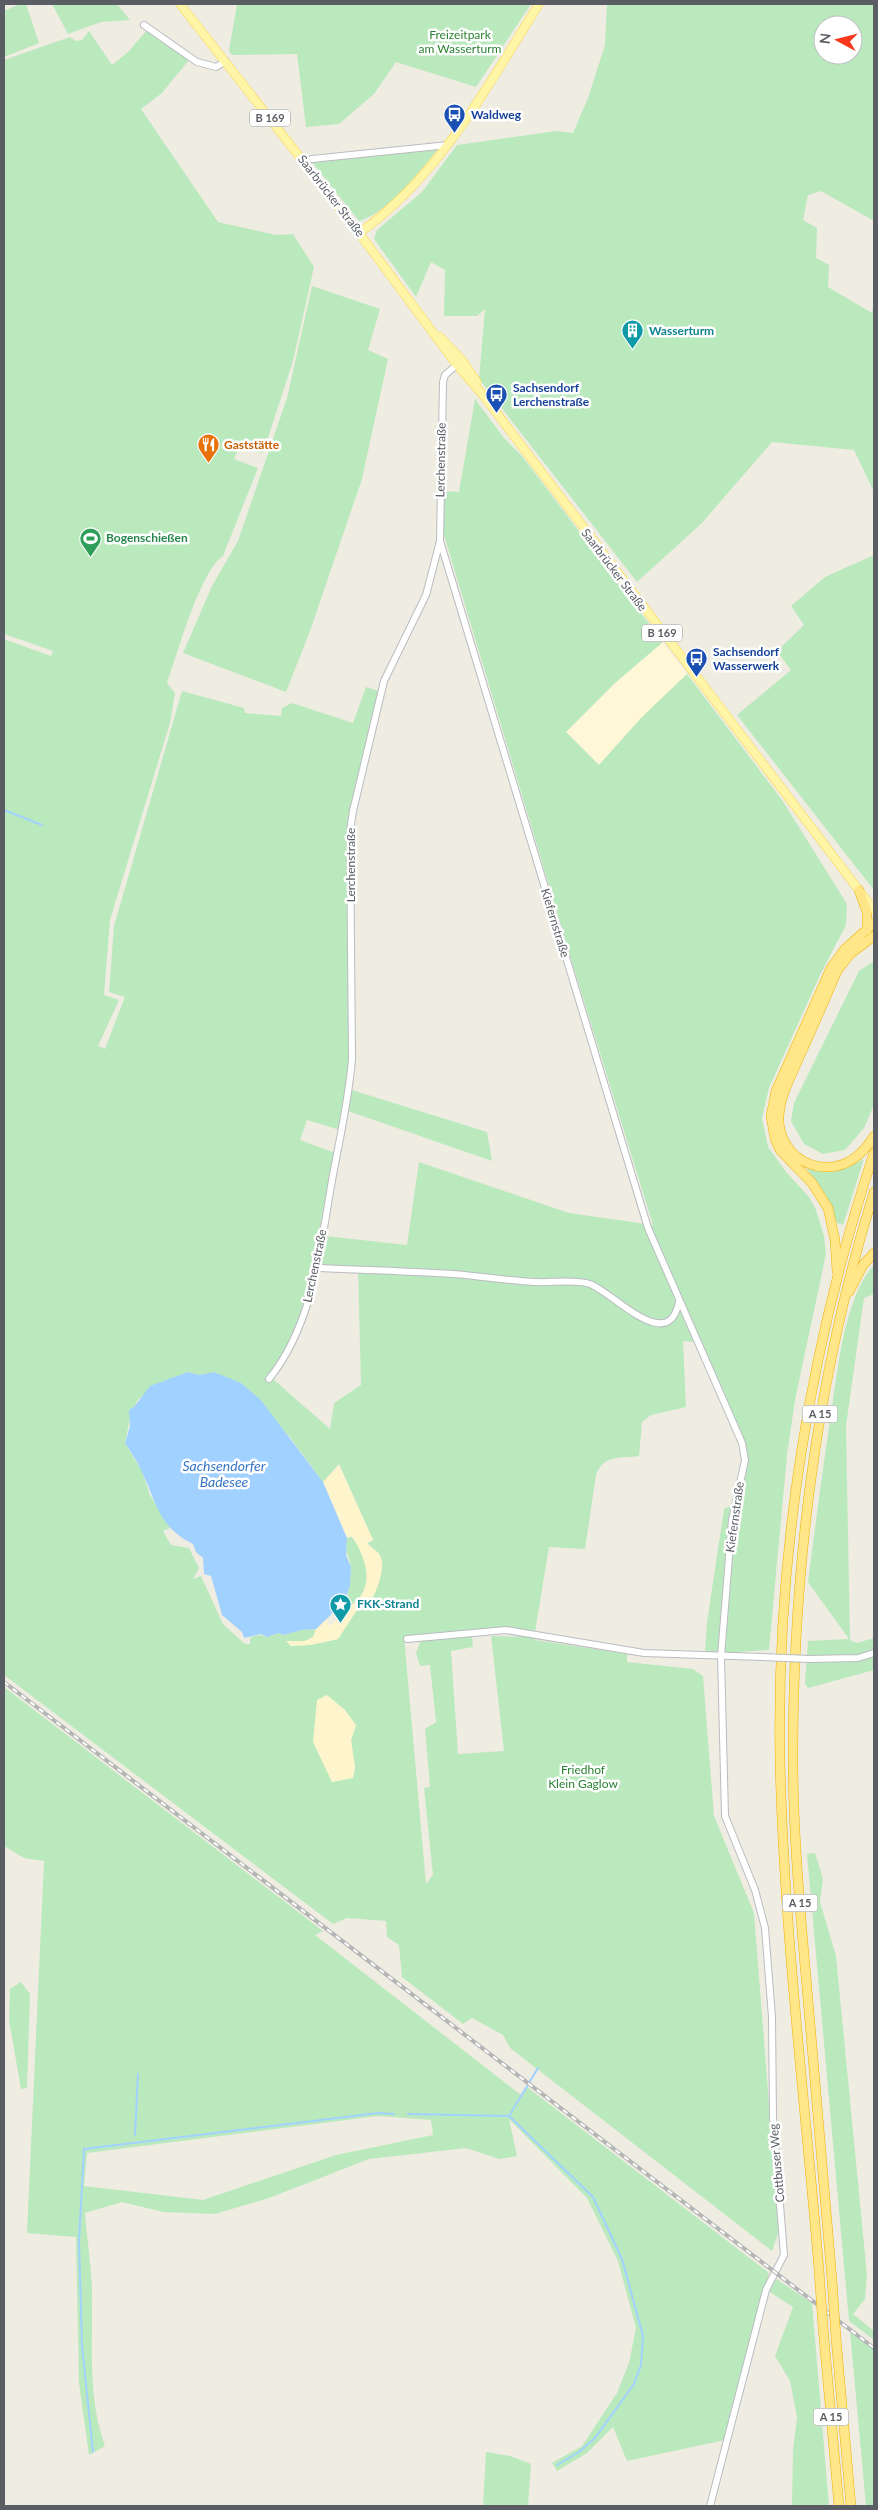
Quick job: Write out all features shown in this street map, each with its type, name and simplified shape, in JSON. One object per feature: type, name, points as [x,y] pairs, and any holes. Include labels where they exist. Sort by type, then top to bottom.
[{"type":"highway","points":[[859,890],[866,912],[867,930]]},
{"type":"highway","points":[[837,1278],[835,1240],[828,1208],[812,1182],[780,1150],[775,1139],[771,1116],[776,1091],[831,968],[845,949],[874,923]]},
{"type":"highway","points":[[874,936],[850,954],[838,972],[783,1094],[779,1117],[782,1137],[787,1146],[803,1161],[813,1165],[832,1166],[850,1162],[862,1153],[874,1136]]},
{"type":"highway","name":"A 15","points":[[839,2506],[789,1925],[780,1761],[782,1649],[796,1489],[820,1352],[837,1278],[874,1153]]},
{"type":"highway","name":"A 15","points":[[851,2506],[801,1926],[793,1760],[796,1609],[804,1525],[821,1408],[843,1303],[874,1192]]},
{"type":"highway","points":[[843,1303],[863,1266],[874,1253]]},
{"type":"main road","name":"Saarbrücker Straße","points":[[180,4],[359,233],[433,332],[446,342],[483,395],[874,910]]},
{"type":"main road","points":[[359,233],[403,197],[426,174],[448,145],[539,4]]},
{"type":"street","points":[[144,25],[202,64],[216,67],[226,61]]},
{"type":"street","points":[[312,159],[448,145]]},
{"type":"street","name":"Lerchenstraße","points":[[269,1379],[284,1360],[299,1328],[314,1280],[349,1092],[352,1059],[350,831],[353,811],[384,681],[426,595],[440,542],[443,382],[445,375],[460,363]]},
{"type":"street","name":"Kiefernstraße","points":[[440,542],[648,1228],[742,1443],[745,1460],[732,1520],[721,1656],[725,1816]]},
{"type":"street","points":[[316,1268],[453,1274],[536,1282],[589,1284],[645,1319],[661,1324],[672,1321],[676,1316],[680,1301]]},
{"type":"street","points":[[407,1639],[506,1630],[644,1653],[809,1659],[858,1658],[874,1653]]},
{"type":"street","name":"Cottbuser Weg","points":[[710,2506],[766,2290],[784,2255],[773,2116],[772,2018],[765,1928],[755,1890],[725,1816]]},
{"type":"shaded area","points":[[663,642],[687,674],[641,718],[599,765],[566,732],[615,683]]},
{"type":"green space","points":[[20,4],[26,4],[39,43],[4,57],[4,11]]},
{"type":"green space","points":[[52,4],[117,4],[130,20],[101,22],[68,34]]},
{"type":"green space","name":"Freizeitpark am Wasserturm","points":[[237,4],[531,4],[476,87],[396,62],[374,94],[339,124],[306,127],[297,54],[232,55],[229,51]]},
{"type":"green space","points":[[607,4],[874,4],[874,221],[821,191],[808,195],[803,220],[817,228],[816,258],[829,265],[828,287],[872,313],[874,300],[874,492],[854,450],[772,442],[701,524],[637,582],[479,379],[485,309],[477,316],[444,316],[445,270],[431,262],[416,297],[374,239],[377,230],[422,192],[457,145],[557,131],[573,133],[588,98],[605,45]]},
{"type":"green space","name":"Friedhof Klein Gaglow","points":[[147,30],[189,60],[162,93],[141,109],[218,222],[276,235],[293,234],[314,267],[293,361],[263,453],[239,447],[234,459],[258,468],[223,556],[214,565],[198,595],[167,683],[175,693],[170,723],[110,920],[104,995],[119,1000],[98,1046],[105,1049],[125,997],[109,992],[114,926],[182,691],[244,708],[245,713],[281,716],[282,708],[292,703],[353,723],[366,687],[379,691],[352,800],[348,830],[350,1058],[340,1130],[307,1120],[300,1140],[335,1153],[305,1302],[274,1380],[330,1429],[334,1403],[361,1385],[358,1267],[319,1266],[325,1236],[407,1245],[419,1162],[569,1213],[653,1225],[444,535],[443,491],[459,492],[475,399],[504,438],[522,456],[663,642],[615,683],[566,732],[599,765],[641,718],[687,674],[782,800],[847,904],[846,925],[821,973],[769,1088],[762,1118],[768,1147],[787,1173],[809,1197],[816,1210],[824,1236],[826,1254],[795,1400],[787,1455],[769,1650],[723,1653],[733,1520],[747,1460],[701,1343],[683,1341],[686,1407],[651,1415],[642,1422],[639,1456],[613,1459],[599,1468],[596,1475],[585,1549],[549,1547],[535,1632],[475,1631],[404,1636],[426,1884],[433,1875],[424,1788],[430,1787],[425,1729],[436,1722],[430,1665],[420,1666],[416,1653],[421,1640],[472,1636],[473,1647],[451,1651],[458,1754],[504,1751],[491,1636],[535,1637],[535,1640],[627,1654],[627,1662],[693,1669],[703,1676],[714,1816],[754,1913],[779,2231],[772,2251],[510,2048],[503,2035],[472,2018],[463,2024],[402,1977],[399,1945],[387,1937],[386,1921],[347,1918],[333,1924],[4,1675],[4,639],[51,656],[53,651],[4,634],[4,60],[70,37],[76,41],[82,40],[89,31],[112,65],[128,52]],"holes":[[[188,1372],[199,1375],[214,1372],[289,1436],[323,1482],[339,1464],[373,1540],[367,1543],[379,1554],[362,1602],[338,1639],[310,1645],[287,1641],[305,1641],[313,1637],[316,1629],[301,1630],[284,1635],[279,1633],[267,1637],[262,1635],[256,1636],[250,1638],[250,1644],[245,1644],[223,1624],[201,1576],[193,1579],[199,1568],[189,1548],[171,1545],[163,1531],[170,1528],[150,1495],[142,1471],[125,1443],[131,1414],[138,1399]],[[356,1725],[351,1740],[355,1768],[332,1782],[330,1776]]]},
{"type":"green space","points":[[438,149],[402,191],[380,210],[359,221],[311,161]]},
{"type":"green space","points":[[312,286],[380,309],[368,350],[388,359],[362,479],[310,631],[286,692],[183,653],[212,586],[238,541],[287,398]]},
{"type":"green space","points":[[874,555],[874,890],[737,715],[791,670],[777,651],[804,625],[791,606],[825,577]]},
{"type":"green space","points":[[874,961],[874,1105],[864,1128],[845,1150],[823,1154],[804,1144],[791,1121],[794,1103],[859,971]]},
{"type":"green space","points":[[352,1090],[487,1132],[492,1161],[348,1111]]},
{"type":"green space","points":[[864,1159],[843,1225],[837,1223],[826,1195],[807,1169],[841,1170]]},
{"type":"green space","points":[[874,1265],[874,1294],[864,1298],[846,1426],[850,1640],[857,1643],[874,1638],[874,1670],[808,1688],[805,1684],[808,1641],[849,1639],[808,1582],[843,1339],[855,1297],[863,1279]]},
{"type":"green space","points":[[732,1505],[720,1652],[705,1652],[707,1622],[724,1509]]},
{"type":"green space","points":[[350,1536],[358,1545],[364,1559],[367,1581],[362,1595],[351,1605],[348,1605],[345,1601],[350,1585],[351,1569],[346,1543],[347,1538]]},
{"type":"green space","points":[[4,1687],[323,1931],[315,1935],[521,2095],[515,2107],[527,2087],[769,2273],[725,2440],[627,2461],[613,2427],[587,2453],[557,2471],[552,2463],[582,2446],[617,2393],[629,2363],[636,2328],[618,2261],[587,2198],[509,2119],[517,2156],[499,2159],[466,2148],[369,2159],[269,2198],[215,2214],[163,2212],[122,2202],[85,2213],[92,2290],[93,2389],[99,2427],[105,2446],[89,2455],[79,2383],[76,2237],[27,2233],[44,1861],[24,1858],[4,1846]],"holes":[[[378,2116],[431,2120],[433,2135],[336,2155],[203,2200],[84,2186],[87,2153]]]},
{"type":"green space","points":[[815,1853],[823,1879],[820,1902],[836,1956],[867,2275],[865,2299],[853,2314],[874,2331],[874,2340],[849,2321],[807,1854]]},
{"type":"green space","points":[[21,1982],[30,1994],[27,2088],[21,2089],[9,2020],[10,1989]]},
{"type":"green space","points":[[775,2278],[812,2303],[829,2506],[792,2506],[793,2450],[797,2417],[790,2381],[775,2356],[793,2307],[770,2292],[771,2284]]},
{"type":"green space","points":[[850,2331],[874,2349],[874,2506],[866,2506]]},
{"type":"green space","points":[[486,2452],[510,2456],[531,2464],[528,2506],[483,2506]]},
{"type":"sand","points":[[339,1465],[373,1540],[367,1543],[381,1558],[381,1576],[373,1597],[362,1602],[338,1639],[310,1645],[291,1646],[286,1641],[305,1641],[313,1637],[316,1629],[327,1619],[329,1626],[345,1614],[340,1608],[345,1601],[352,1605],[364,1590],[366,1572],[361,1554],[352,1536],[347,1538],[323,1482]]},
{"type":"sand","points":[[327,1695],[345,1710],[356,1725],[351,1740],[355,1768],[353,1778],[332,1782],[313,1742],[317,1700]]},
{"type":"water","name":"Sachsendorfer Badesee","points":[[188,1372],[199,1375],[214,1372],[241,1383],[260,1399],[323,1482],[347,1538],[346,1555],[351,1567],[350,1585],[345,1601],[316,1629],[301,1630],[284,1635],[279,1633],[267,1637],[261,1634],[244,1638],[242,1632],[222,1615],[211,1576],[204,1574],[203,1558],[196,1552],[193,1544],[172,1529],[159,1512],[134,1456],[125,1443],[130,1426],[129,1410],[134,1407],[150,1386]]},
{"type":"waterway","points":[[4,810],[42,825]]},
{"type":"waterway","points":[[408,2114],[509,2116],[538,2068]]},
{"type":"waterway","points":[[135,2135],[138,2074]]},
{"type":"waterway","points":[[93,2452],[82,2346],[79,2241],[84,2149],[378,2113],[394,2114]]},
{"type":"waterway","points":[[509,2116],[593,2197],[622,2259],[643,2336],[641,2365],[634,2384],[595,2438],[579,2452],[557,2465]]},
{"type":"railway","points":[[4,1682],[874,2348]]},
{"type":"place","name":"Waldweg","points":[[455,134]]},
{"type":"place","name":"Wasserturm","points":[[633,350]]},
{"type":"place","name":"Sachsendorf Lerchenstraße","points":[[497,414]]},
{"type":"place","name":"Gaststätte","points":[[208,464]]},
{"type":"place","name":"Bogenschießen","points":[[90,557]]},
{"type":"place","name":"Sachsendorf Wasserwerk","points":[[697,678]]},
{"type":"place","name":"FKK-Strand","points":[[341,1623]]}]
